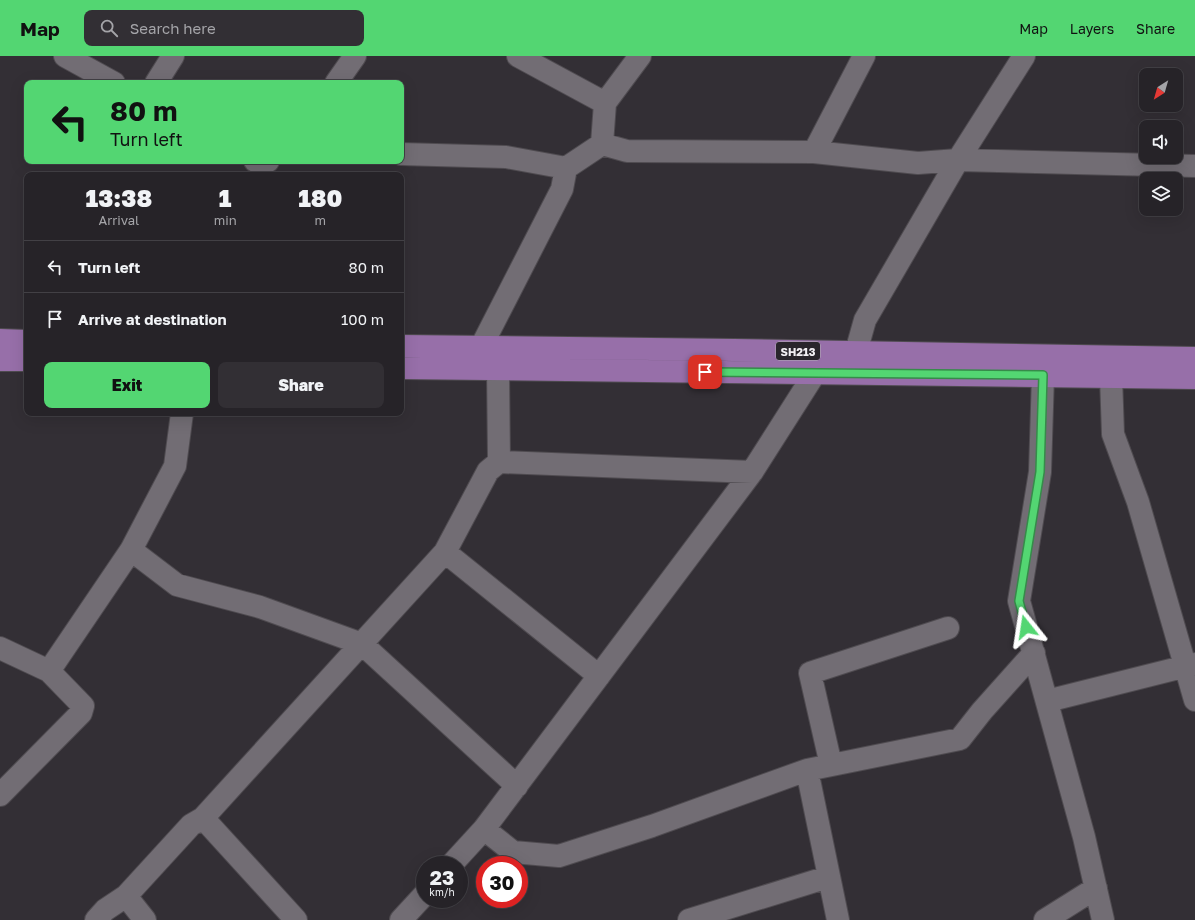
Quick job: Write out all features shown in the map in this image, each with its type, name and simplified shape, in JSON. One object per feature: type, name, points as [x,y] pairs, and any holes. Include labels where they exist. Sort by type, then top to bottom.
[{"type":"main road","points":[[0,340],[24,340]]},
{"type":"main road","name":"SH213","points":[[404,346],[1195,358]]},
{"type":"main road","points":[[0,360],[24,360]]},
{"type":"main road","name":"SH213","points":[[404,368],[814,372],[1195,378]]},
{"type":"street","points":[[64,56],[108,80]]},
{"type":"street","points":[[158,80],[173,56]]},
{"type":"street","points":[[338,80],[355,56]]},
{"type":"street","points":[[518,56],[605,104]]},
{"type":"street","points":[[602,144],[605,104],[640,56]]},
{"type":"street","points":[[814,152],[864,56]]},
{"type":"street","points":[[856,352],[865,320],[958,160],[1024,56]]},
{"type":"street","points":[[404,154],[506,157],[566,168],[602,144],[626,151],[814,152],[918,163],[958,160],[1195,166]]},
{"type":"street","points":[[481,347],[562,188],[566,168]]},
{"type":"street","points":[[498,370],[499,462]]},
{"type":"street","points":[[460,856],[484,829],[517,786],[752,472],[814,372]]},
{"type":"street","points":[[1043,375],[1040,472],[1019,601],[1084,837],[1103,920]]},
{"type":"street","points":[[1111,376],[1113,434],[1138,502],[1190,665],[1195,700]]},
{"type":"street","points":[[49,671],[131,550],[175,466],[182,416]]},
{"type":"street","points":[[96,920],[105,910],[126,896],[191,825],[203,818],[445,552],[488,471],[499,462],[752,472]]},
{"type":"street","points":[[131,550],[177,585],[260,607],[362,644],[517,786]]},
{"type":"street","points":[[445,552],[599,676]]},
{"type":"street","points":[[831,765],[810,673],[948,628]]},
{"type":"street","points":[[0,648],[49,671],[83,706],[80,713],[0,794]]},
{"type":"street","points":[[484,829],[513,852],[559,856],[652,826],[807,770],[960,738],[1034,653]]},
{"type":"street","points":[[1047,701],[1190,665]]},
{"type":"street","points":[[807,770],[838,920]]},
{"type":"street","points":[[203,818],[296,920]]},
{"type":"street","points":[[689,920],[828,877]]},
{"type":"street","points":[[1045,920],[1096,888]]},
{"type":"street","points":[[126,896],[145,920]]},
{"type":"street","points":[[401,920],[416,904]]},
{"type":"route","points":[[705,372],[1043,375],[1040,472],[1019,601],[1026,627]]}]
